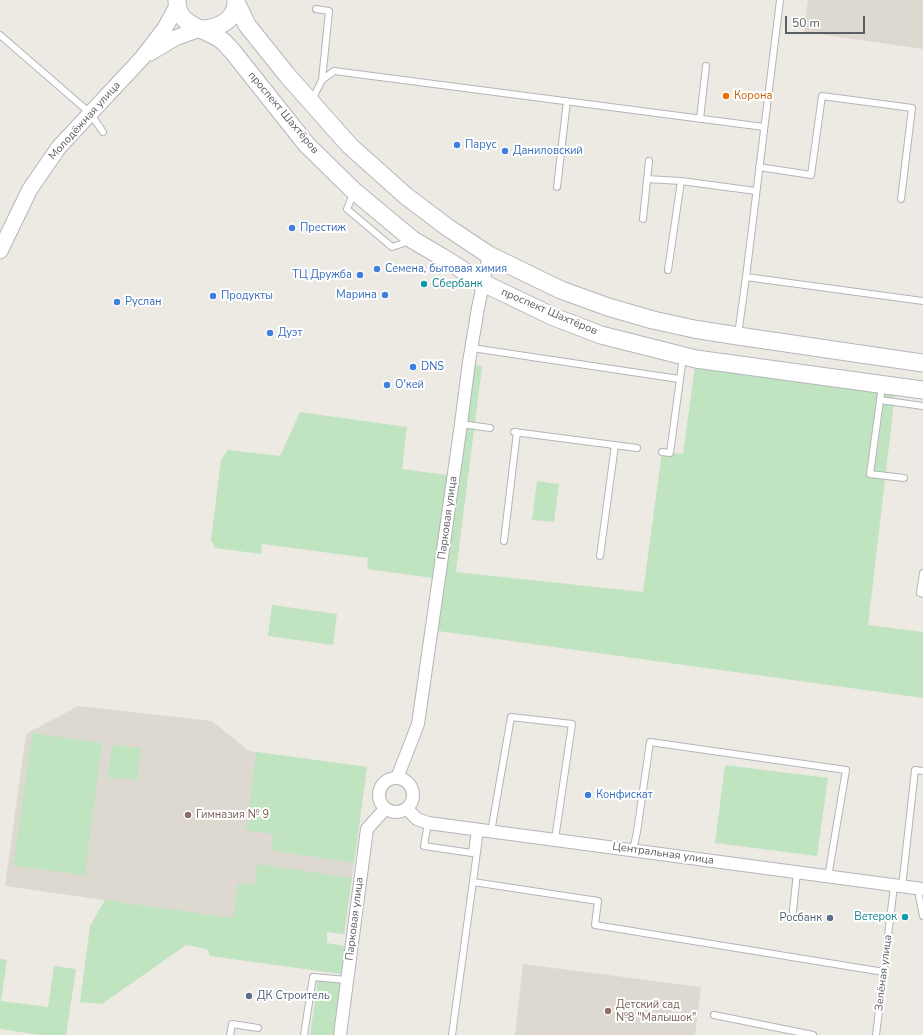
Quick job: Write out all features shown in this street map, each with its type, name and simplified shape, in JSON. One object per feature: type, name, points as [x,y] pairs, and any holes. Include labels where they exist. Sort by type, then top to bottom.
[{"type":"main road","points":[[200,29],[210,29],[220,26],[228,20],[234,12],[236,1]]},
{"type":"main road","points":[[236,1],[247,25],[287,75],[350,146],[406,196],[447,228],[489,255],[561,290],[608,307],[653,320],[738,336],[923,363]]},
{"type":"main road","name":"проспект Шахтёров","points":[[177,3],[181,16],[188,23],[221,39],[225,43],[307,145],[354,191],[413,240],[483,283],[554,317],[601,334],[696,359],[881,392],[923,390]]},
{"type":"street","name":"Молодёжная улица","points":[[0,251],[30,189],[59,147],[142,58],[165,28],[177,3]]},
{"type":"street","name":"Молодёжная улица","points":[[142,58],[175,38],[200,29]]},
{"type":"street","name":"Парковая улица","points":[[397,778],[418,724],[472,348],[489,255]]},
{"type":"street","points":[[397,778],[408,782],[413,791],[413,800],[407,809],[396,813],[385,809],[381,804],[378,798],[379,791],[381,786],[386,781],[397,778]]},
{"type":"street","name":"Парковая улица","points":[[340,1035],[366,829],[385,809]]},
{"type":"street","name":"Центральная улица","points":[[407,809],[417,819],[428,822],[898,887],[922,889]]},
{"type":"lane","points":[[738,336],[780,0]]},
{"type":"lane","points":[[312,102],[322,80],[329,11],[316,10]]},
{"type":"lane","points":[[0,34],[90,113],[103,132]]},
{"type":"lane","points":[[700,119],[706,66]]},
{"type":"lane","points":[[322,80],[334,71],[764,127]]},
{"type":"lane","points":[[759,167],[812,174],[822,96],[912,108],[901,199]]},
{"type":"lane","points":[[557,187],[567,101]]},
{"type":"lane","points":[[643,219],[649,161]]},
{"type":"lane","points":[[647,179],[681,181],[756,191]]},
{"type":"lane","points":[[668,270],[681,181]]},
{"type":"lane","points":[[746,277],[923,301]]},
{"type":"lane","points":[[472,348],[679,379]]},
{"type":"lane","points":[[662,452],[670,453],[679,379],[684,356]]},
{"type":"lane","points":[[904,478],[870,474],[881,392],[923,406]]},
{"type":"lane","points":[[461,424],[490,428]]},
{"type":"lane","points":[[504,540],[516,432],[637,448]]},
{"type":"lane","points":[[600,556],[615,445]]},
{"type":"lane","points":[[923,573],[920,593],[923,594]]},
{"type":"lane","points":[[452,1035],[473,882],[482,830],[511,717],[572,724],[555,839]]},
{"type":"lane","points":[[633,850],[650,742],[846,770],[828,877]]},
{"type":"lane","name":"Зелёная улица","points":[[876,1035],[884,972],[915,770],[923,771]]},
{"type":"lane","points":[[428,822],[424,846],[472,853],[482,830]]},
{"type":"lane","points":[[793,911],[797,872]]},
{"type":"lane","points":[[473,882],[598,901],[595,925],[884,972]]},
{"type":"lane","points":[[922,889],[919,896],[923,916]]},
{"type":"lane","points":[[304,1035],[313,977],[347,980]]},
{"type":"lane","points":[[714,1015],[813,1035]]},
{"type":"lane","points":[[230,1035],[232,1024],[258,1028]]},
{"type":"shaded area","points":[[808,0],[923,0],[923,49],[804,32]]},
{"type":"shaded area","name":"Гимназия № 9","points":[[78,706],[212,721],[249,751],[367,767],[344,934],[5,886],[26,734]]},
{"type":"shaded area","name":"Детский сад №8 \"Малышок\"","points":[[523,964],[701,987],[695,1035],[515,1035]]},
{"type":"green space","points":[[696,359],[896,386],[868,625],[923,632],[923,698],[431,630],[469,362],[482,367],[456,572],[643,592],[662,452],[683,454]]},
{"type":"green space","points":[[300,412],[407,427],[402,469],[447,475],[433,578],[367,569],[368,558],[262,544],[261,554],[215,548],[211,540],[221,460],[228,450],[280,456]]},
{"type":"green space","points":[[537,481],[559,484],[554,522],[532,520]]},
{"type":"green space","points":[[272,605],[337,614],[333,645],[268,636]]},
{"type":"green space","points":[[32,733],[102,743],[85,875],[13,866]]},
{"type":"green space","points":[[112,745],[141,748],[138,780],[108,777]]},
{"type":"green space","points":[[256,752],[367,767],[354,863],[271,850],[273,834],[246,830]]},
{"type":"green space","points":[[725,765],[828,778],[817,856],[715,843]]},
{"type":"green space","points":[[257,864],[352,878],[344,934],[327,932],[327,943],[345,946],[341,974],[210,956],[207,949],[186,945],[102,1004],[80,1002],[90,926],[105,900],[233,918],[238,883],[254,885]]},
{"type":"green space","points":[[0,959],[7,960],[1,1001],[48,1007],[54,966],[76,969],[66,1035],[41,1035],[0,1029]]},
{"type":"green space","points":[[318,980],[340,983],[333,1035],[310,1035]]},
{"type":"place","name":"Корона","points":[[726,96]]},
{"type":"place","name":"Парус","points":[[457,145]]},
{"type":"place","name":"Даниловский","points":[[505,151]]},
{"type":"place","name":"Престиж","points":[[292,228]]},
{"type":"place","name":"Семена, бытовая химия","points":[[377,269]]},
{"type":"place","name":"ТЦ Дружба","points":[[360,275]]},
{"type":"place","name":"Сбербанк","points":[[424,284]]},
{"type":"place","name":"Марина","points":[[385,295]]},
{"type":"place","name":"Продукты","points":[[213,296]]},
{"type":"place","name":"Руслан","points":[[117,302]]},
{"type":"place","name":"Дуэт","points":[[270,333]]},
{"type":"place","name":"DNS","points":[[413,367]]},
{"type":"place","name":"О'кей","points":[[387,385]]},
{"type":"place","name":"Конфискат","points":[[588,795]]},
{"type":"place","name":"Гимназия № 9","points":[[188,815]]},
{"type":"place","name":"Ветерок","points":[[905,917]]},
{"type":"place","name":"Росбанк","points":[[830,918]]},
{"type":"place","name":"ДК Строитель","points":[[249,996]]},
{"type":"place","name":"Детский сад №8 \"Малышок\"","points":[[608,1011]]}]
